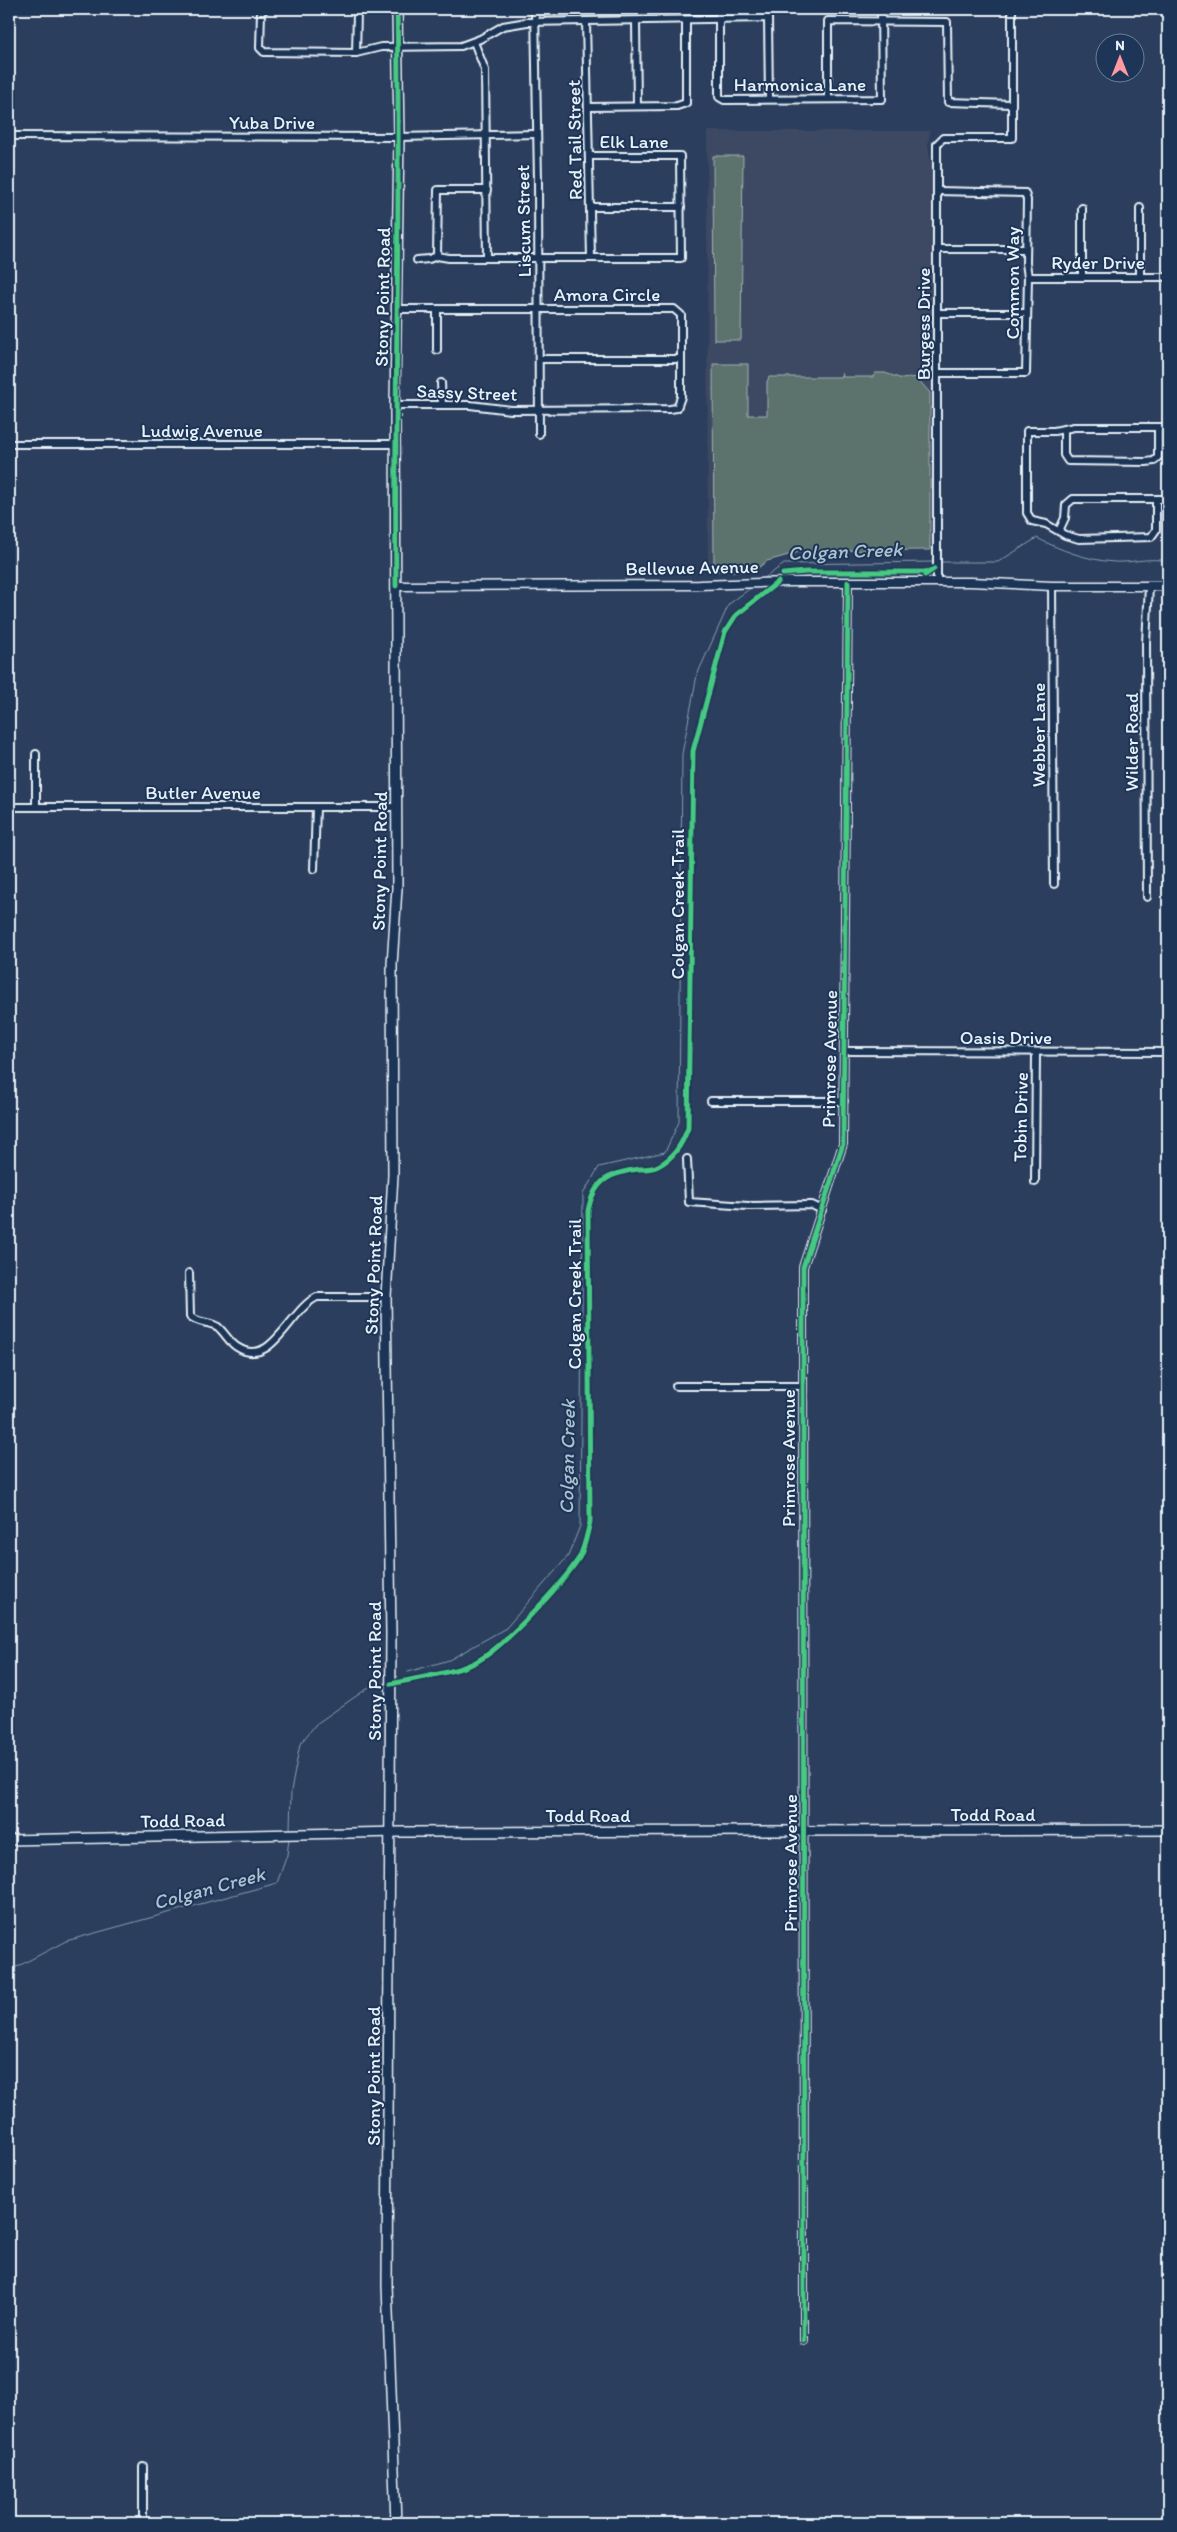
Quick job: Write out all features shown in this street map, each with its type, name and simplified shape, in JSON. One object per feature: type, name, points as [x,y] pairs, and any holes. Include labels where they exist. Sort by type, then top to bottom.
[{"type":"main road","name":"Stony Point Road","points":[[396,2523],[387,2285],[390,2058],[389,1832],[391,1633],[386,1297],[393,1175],[392,965],[397,888],[395,405],[398,309],[399,137],[397,9]]},
{"type":"main road","name":"Todd Road","points":[[9,1840],[389,1832],[1168,1830]]},
{"type":"street","points":[[265,9],[261,12],[260,48],[264,52],[356,53],[381,47],[454,46],[474,42],[511,23],[768,18],[769,99]]},
{"type":"street","points":[[353,9],[357,13],[356,53]]},
{"type":"street","name":"Liscum Street","points":[[535,9],[539,258],[539,434]]},
{"type":"street","points":[[719,9],[719,20]]},
{"type":"street","points":[[881,9],[882,21]]},
{"type":"street","points":[[828,99],[828,21],[947,22],[948,102],[1012,104],[1012,9]]},
{"type":"street","points":[[588,107],[677,106],[686,103],[686,20]]},
{"type":"street","name":"Harmonica Lane","points":[[719,20],[719,97],[724,100],[882,99],[882,21]]},
{"type":"street","name":"Red Tail Street","points":[[586,21],[591,258]]},
{"type":"street","points":[[636,21],[637,106]]},
{"type":"street","points":[[474,42],[485,70],[488,258]]},
{"type":"street","name":"Burgess Drive","points":[[937,582],[938,191],[936,148],[939,140],[949,137],[1012,138],[1012,104]]},
{"type":"street","name":"Yuba Drive","points":[[9,136],[399,137],[536,134]]},
{"type":"street","name":"Elk Lane","points":[[589,156],[680,156],[681,207]]},
{"type":"street","points":[[436,256],[438,190],[487,190]]},
{"type":"street","name":"Common Way","points":[[938,191],[1025,193],[1027,200],[1026,249],[1028,277],[1026,373],[938,373]]},
{"type":"street","points":[[417,260],[436,256],[488,258],[681,258],[681,207],[591,207]]},
{"type":"street","points":[[1082,208],[1082,277]]},
{"type":"street","points":[[1140,208],[1140,277]]},
{"type":"street","points":[[938,249],[1026,249]]},
{"type":"street","name":"Ryder Drive","points":[[1028,277],[1168,277]]},
{"type":"street","name":"Amora Circle","points":[[398,309],[674,309],[679,311],[681,315],[681,397],[677,408],[539,409]]},
{"type":"street","points":[[436,309],[437,350]]},
{"type":"street","points":[[938,313],[1026,313]]},
{"type":"street","points":[[539,359],[681,359]]},
{"type":"street","points":[[442,382],[442,406]]},
{"type":"street","name":"Sassy Street","points":[[395,405],[539,409]]},
{"type":"street","points":[[1064,429],[1064,455],[1068,462],[1146,462],[1154,461],[1158,457],[1158,427]]},
{"type":"street","points":[[1156,499],[1156,530],[1151,537],[1079,539],[1046,524],[1032,521],[1028,516],[1027,431],[1168,427]]},
{"type":"street","name":"Ludwig Avenue","points":[[9,444],[395,444]]},
{"type":"street","points":[[1058,531],[1065,518],[1066,504],[1073,499],[1168,499]]},
{"type":"street","name":"Bellevue Avenue","points":[[396,586],[699,585],[772,582],[937,582],[1052,586],[1168,586]]},
{"type":"street","name":"Primrose Avenue","points":[[804,2341],[803,1267],[843,1144],[848,582]]},
{"type":"street","name":"Webber Lane","points":[[1052,586],[1054,884]]},
{"type":"street","name":"Wilder Road","points":[[1146,897],[1146,643],[1149,586]]},
{"type":"street","points":[[36,754],[36,807]]},
{"type":"street","name":"Butler Avenue","points":[[9,807],[397,807]]},
{"type":"street","points":[[314,870],[316,807]]},
{"type":"street","name":"Oasis Drive","points":[[844,1051],[1168,1052]]},
{"type":"street","name":"Tobin Drive","points":[[1034,1182],[1036,1053]]},
{"type":"street","points":[[711,1101],[844,1102]]},
{"type":"street","points":[[687,1159],[689,1202],[748,1206],[812,1205],[822,1210]]},
{"type":"street","points":[[189,1273],[190,1316],[194,1320],[219,1328],[231,1342],[245,1350],[262,1350],[271,1345],[299,1310],[309,1301],[318,1297],[386,1297]]},
{"type":"street","points":[[676,1386],[803,1386]]},
{"type":"street","points":[[143,2467],[143,2523]]},
{"type":"shaded area","points":[[707,131],[930,131],[928,144],[930,161],[932,161],[932,550],[803,551],[767,561],[754,571],[708,571]]},
{"type":"green space","points":[[540,9],[715,9],[709,16],[546,17],[540,14]]},
{"type":"green space","points":[[713,156],[743,156],[741,340],[714,340]]},
{"type":"green space","points":[[713,364],[748,364],[748,415],[767,415],[767,382],[769,377],[840,377],[842,373],[843,377],[873,377],[875,373],[885,373],[902,379],[916,377],[930,393],[930,550],[803,551],[767,561],[754,571],[714,571]]},
{"type":"waterway","name":"Colgan Creek","points":[[941,562],[998,562],[1037,538],[1074,554],[1104,561],[1168,561]]},
{"type":"waterway","name":"Colgan Creek","points":[[763,579],[784,564],[934,562]]},
{"type":"waterway","name":"Colgan Creek","points":[[408,1672],[449,1660],[506,1628],[568,1556],[580,1526],[583,1194],[599,1167],[665,1152],[679,1122],[682,754],[697,675],[729,604],[752,587]]},
{"type":"waterway","name":"Colgan Creek","points":[[290,1830],[291,1791],[300,1744],[316,1724],[375,1683]]},
{"type":"waterway","name":"Colgan Creek","points":[[9,1971],[66,1941],[277,1883],[287,1855],[289,1839]]},
{"type":"cycle path","points":[[396,586],[397,9]]},
{"type":"cycle path","points":[[783,574],[806,572],[925,572],[925,575],[934,569]]},
{"type":"cycle path","name":"Colgan Creek Trail","points":[[391,1684],[467,1666],[487,1655],[516,1630],[546,1599],[571,1569],[583,1549],[590,1522],[588,1211],[594,1192],[604,1180],[619,1173],[654,1168],[664,1163],[677,1150],[688,1128],[693,751],[725,632],[736,615],[778,582]]},
{"type":"cycle path","points":[[804,2341],[803,1267],[843,1144],[848,582]]}]
